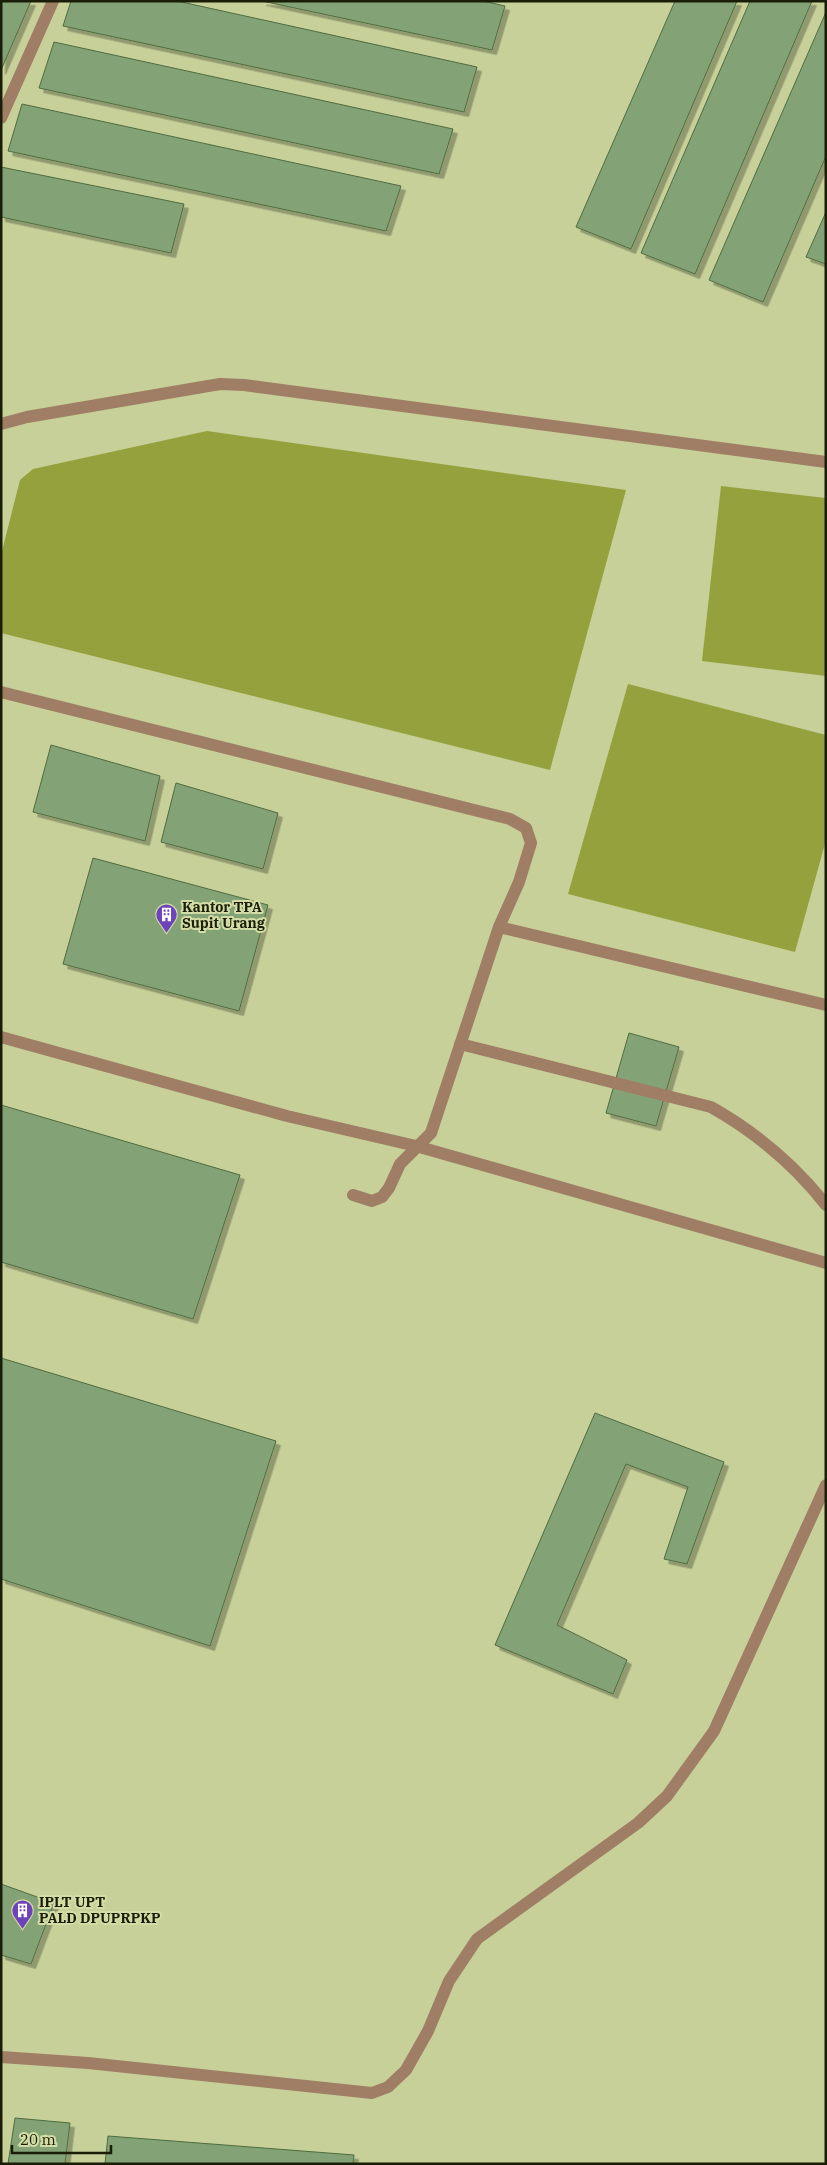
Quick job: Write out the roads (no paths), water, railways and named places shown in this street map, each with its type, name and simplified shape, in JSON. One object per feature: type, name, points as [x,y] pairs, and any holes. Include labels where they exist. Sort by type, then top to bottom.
[{"type":"lane","points":[[1,118],[53,1]]},
{"type":"lane","points":[[1,424],[220,384],[826,462]]},
{"type":"lane","points":[[1,692],[510,819],[526,828],[530,842],[519,882],[499,927],[431,1133],[400,1164],[389,1188],[382,1197],[372,1201],[353,1195]]},
{"type":"lane","points":[[499,927],[826,1005]]},
{"type":"lane","points":[[1,1037],[287,1116],[416,1146],[826,1263]]},
{"type":"lane","points":[[460,1044],[711,1107],[741,1124],[763,1140],[785,1160],[826,1205]]},
{"type":"lane","points":[[1,2057],[372,2093],[388,2086],[406,2070],[428,2030],[449,1980],[477,1939],[638,1823],[667,1796],[714,1731],[826,1485]]},
{"type":"place","name":"Kantor TPA Supit Urang","points":[[166,934]]},
{"type":"place","name":"IPLT UPT PALD DPUPRPKP","points":[[23,1929]]}]
